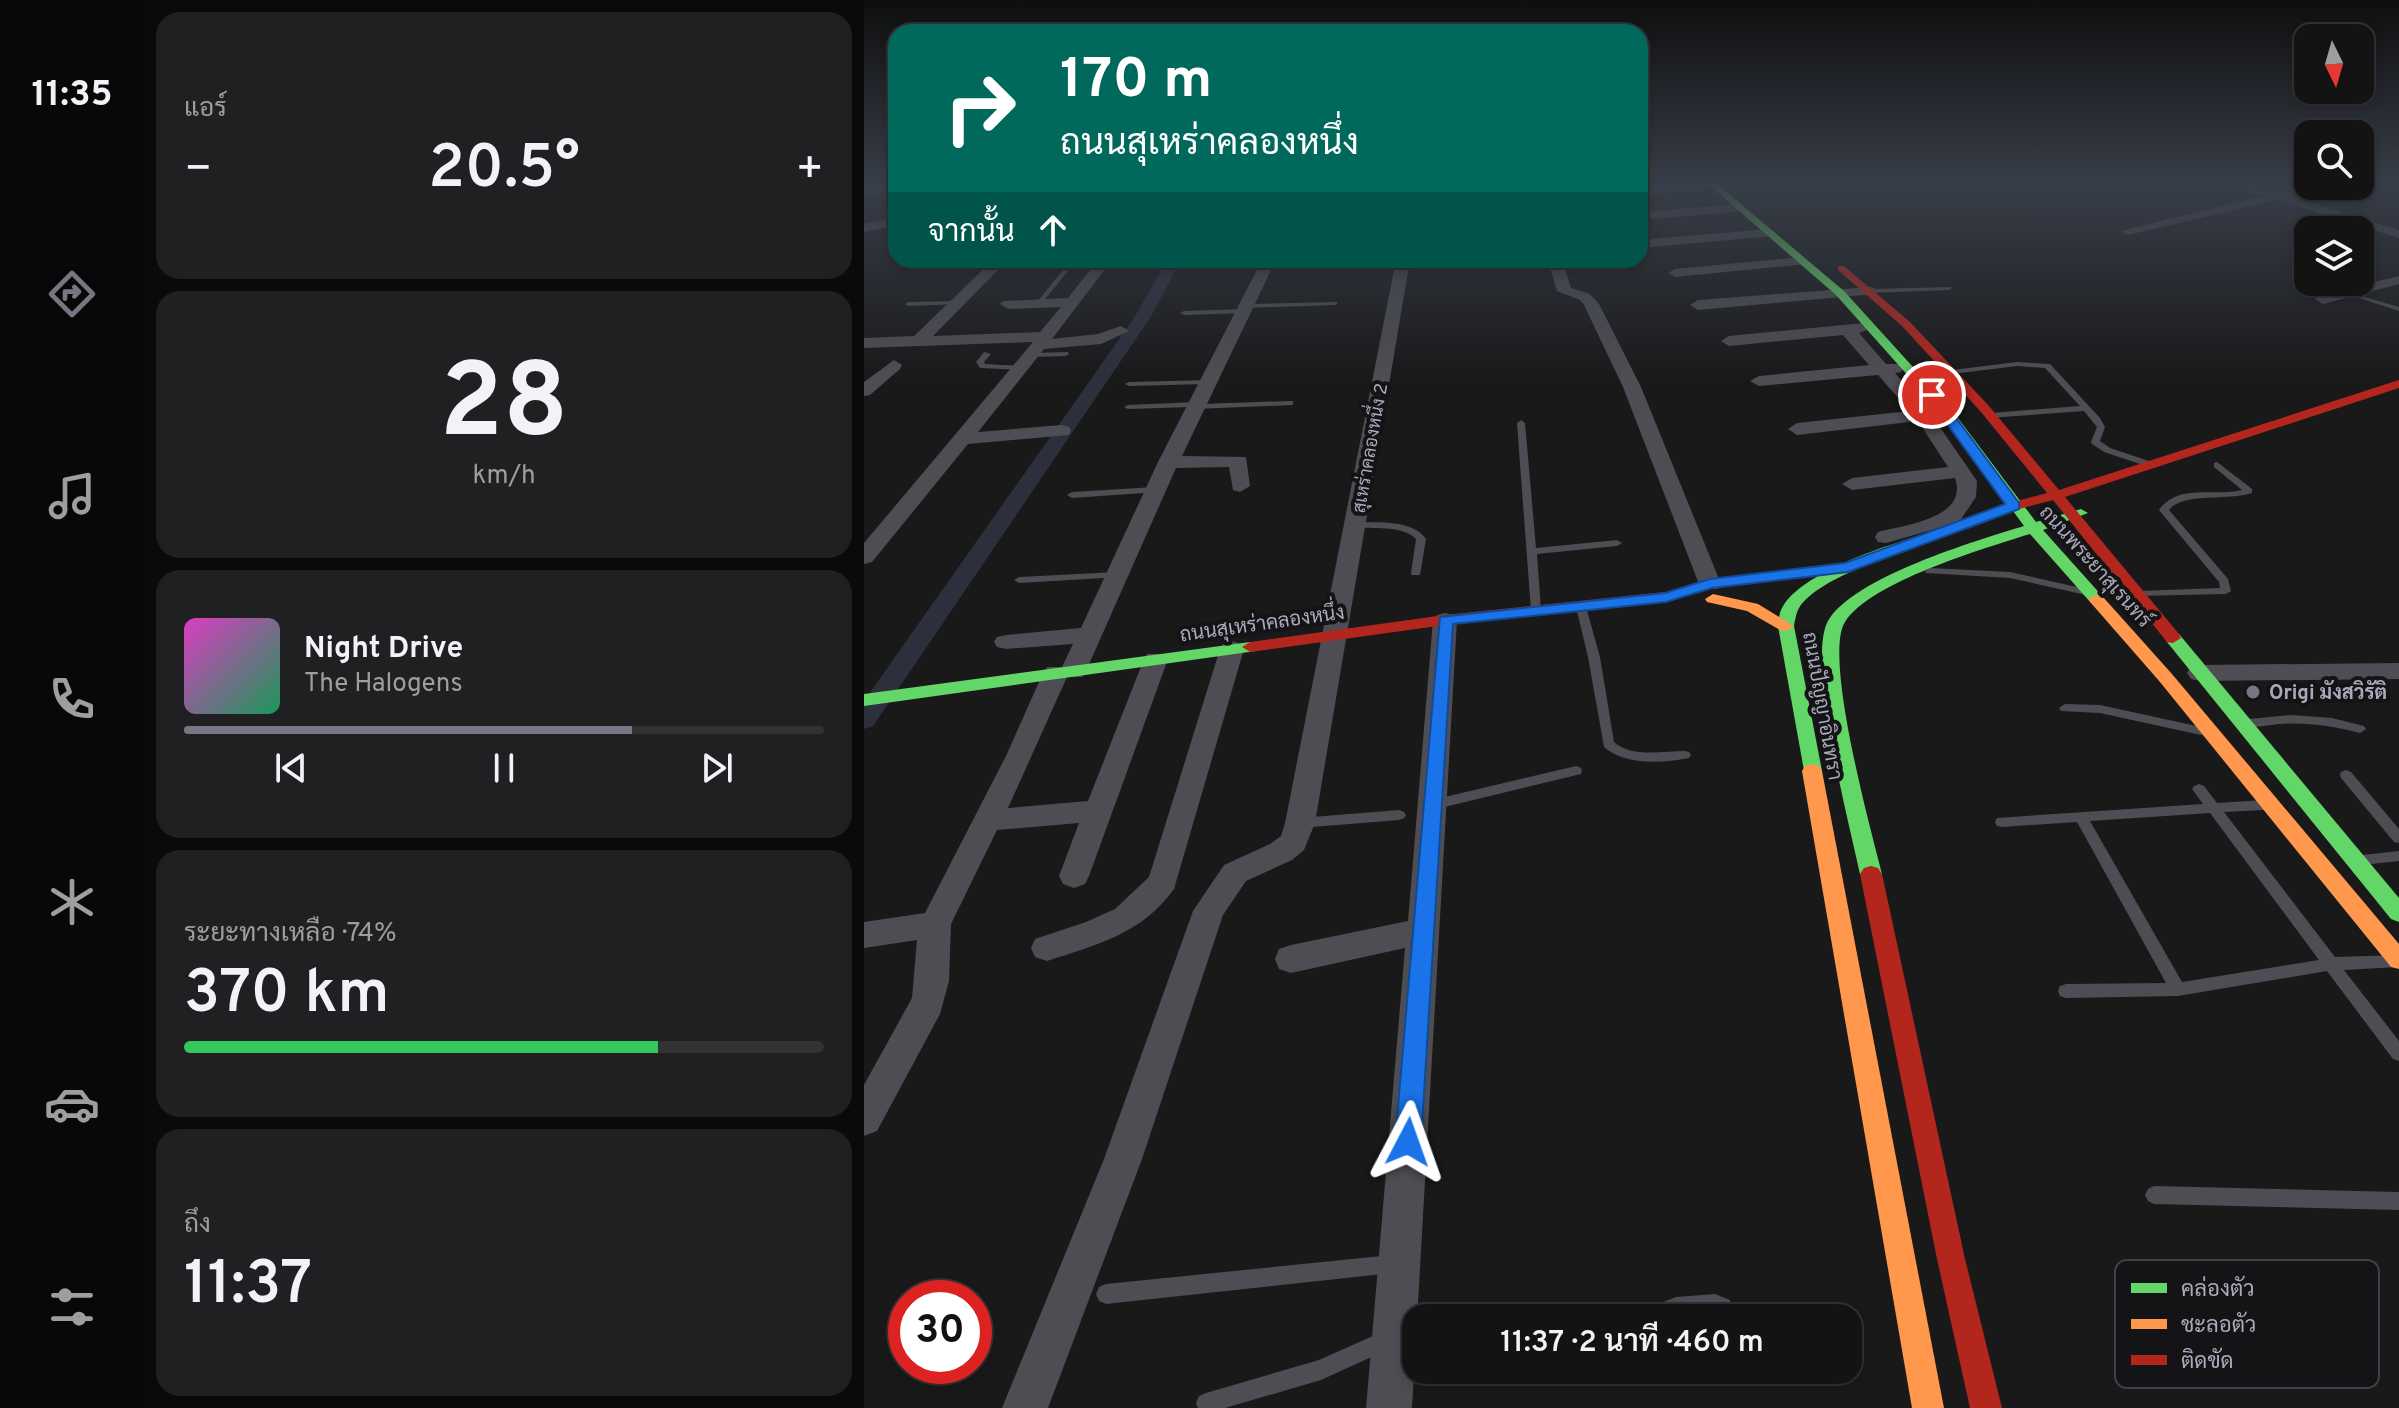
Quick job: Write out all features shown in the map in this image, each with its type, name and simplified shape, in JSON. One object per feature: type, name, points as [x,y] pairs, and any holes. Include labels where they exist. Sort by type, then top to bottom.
[{"type":"street","name":"ถนนพระยาสุเรนทร์","points":[[1787,249],[1840,293],[1948,413],[2014,506],[2212,734],[2399,961]]},
{"type":"street","name":"ถนนพระยาสุเรนทร์","points":[[1827,256],[1870,291],[1952,372],[1991,416],[2399,913]]},
{"type":"street","points":[[1675,273],[1801,261]]},
{"type":"street","points":[[919,341],[993,268]]},
{"type":"street","points":[[864,557],[1099,268]]},
{"type":"street","points":[[864,1119],[928,999],[934,975],[931,952],[935,924],[1064,672],[1089,635],[1168,462],[1265,268]]},
{"type":"street","name":"สุเหร่าคลองหนึ่ง 2","points":[[1300,823],[1337,635],[1402,268]]},
{"type":"street","points":[[1557,268],[1564,291],[1581,295],[1591,304],[1632,387],[1712,591],[1770,614],[1786,626]]},
{"type":"street","points":[[2374,286],[2399,280]]},
{"type":"street","points":[[1698,305],[1870,291]]},
{"type":"street","points":[[2323,299],[2336,296]]},
{"type":"street","points":[[1008,304],[1073,302]]},
{"type":"street","points":[[1729,341],[1872,328]]},
{"type":"street","points":[[1847,330],[1923,415],[1969,490],[1952,518],[1886,537]]},
{"type":"street","points":[[864,343],[919,341],[1037,347]]},
{"type":"street","points":[[864,391],[894,365]]},
{"type":"street","points":[[1759,381],[1906,366]]},
{"type":"street","points":[[1806,590],[1854,566],[2014,506],[2088,487],[2399,384]]},
{"type":"street","points":[[2224,462],[2399,400]]},
{"type":"street","points":[[1797,429],[1948,413]]},
{"type":"street","points":[[961,439],[1062,431]]},
{"type":"street","points":[[1168,462],[1239,461],[1240,486]]},
{"type":"street","points":[[2034,468],[2088,487]]},
{"type":"street","points":[[1852,484],[1960,471]]},
{"type":"street","name":"ถนนปัญญาอินทรา","points":[[1986,1408],[1951,1259],[1829,669],[1835,623],[1866,594],[1882,584],[1982,545],[2097,510],[2093,544]]},
{"type":"street","points":[[1982,545],[2060,556]]},
{"type":"street","points":[[1854,566],[1879,576],[1882,584]]},
{"type":"street","name":"ถนนสุเหร่าคลองหนึ่ง","points":[[864,700],[1445,620],[1712,591],[1854,566]]},
{"type":"street","name":"ถนนสุเหร่าคลองหนึ่ง","points":[[1712,591],[1806,590],[1882,584]]},
{"type":"street","name":"ถนนปัญญาอินทรา","points":[[1806,590],[1790,608],[1786,626],[1928,1408]]},
{"type":"street","points":[[1403,1304],[1400,1263],[1445,620]]},
{"type":"street","points":[[1006,642],[1089,635]]},
{"type":"street","points":[[1047,948],[1122,922],[1139,911],[1163,881],[1232,649]]},
{"type":"street","points":[[1074,876],[1156,659]]},
{"type":"street","points":[[2200,673],[2399,671]]},
{"type":"street","points":[[988,820],[1098,811]]},
{"type":"street","points":[[1025,1408],[1123,1159],[1209,911],[1235,873],[1281,852],[1293,842],[1300,823]]},
{"type":"street","points":[[864,935],[935,924]]},
{"type":"street","points":[[1291,959],[1424,931]]},
{"type":"street","points":[[1389,1408],[1402,1350]]},
{"type":"lane","points":[[1039,303],[1065,271]]},
{"type":"lane","points":[[1870,291],[1949,288]]},
{"type":"lane","points":[[2358,296],[2397,309]]},
{"type":"lane","points":[[909,304],[959,302]]},
{"type":"lane","points":[[1184,313],[1335,303]]},
{"type":"lane","points":[[987,354],[980,362],[983,366],[1037,347],[1065,354]]},
{"type":"lane","points":[[1952,372],[2042,364],[2101,427],[2095,442],[2107,450],[2153,466]]},
{"type":"lane","points":[[1129,384],[1208,382]]},
{"type":"lane","points":[[1128,407],[1290,403]]},
{"type":"lane","points":[[1991,416],[2086,408]]},
{"type":"lane","points":[[1521,423],[1536,611]]},
{"type":"lane","points":[[2135,594],[2226,591],[2224,581],[2164,510],[2168,502],[2181,497],[2235,495],[2249,491],[2224,462]]},
{"type":"lane","points":[[1072,495],[1155,490]]},
{"type":"lane","points":[[1356,525],[1394,526],[1417,533],[1421,539],[1416,573]]},
{"type":"lane","points":[[1531,552],[1617,543]]},
{"type":"lane","points":[[1916,571],[2010,575],[2093,594]]},
{"type":"lane","points":[[1019,580],[1117,575]]},
{"type":"lane","points":[[1581,607],[1594,657],[1608,744],[1614,751],[1625,755],[1685,755]]},
{"type":"lane","points":[[2065,708],[2100,709],[2212,734]]},
{"type":"lane","points":[[2242,724],[2277,719],[2326,719],[2360,729]]},
{"type":"lane","points":[[1432,805],[1576,771]]},
{"type":"lane","points":[[2346,775],[2399,838]]},
{"type":"lane","points":[[2199,789],[2399,1054]]},
{"type":"lane","points":[[2002,822],[2271,805]]},
{"type":"lane","points":[[1300,823],[1399,815]]},
{"type":"lane","points":[[2082,819],[2178,989]]},
{"type":"lane","points":[[2356,861],[2399,856]]},
{"type":"lane","points":[[2066,991],[2178,989],[2331,964],[2399,961]]},
{"type":"lane","points":[[2154,1195],[2399,1201]]},
{"type":"lane","points":[[1106,1294],[1400,1263]]},
{"type":"lane","points":[[1206,1403],[1321,1370],[1402,1337]]},
{"type":"waterway","points":[[864,720],[1142,318],[1170,268]]},
{"type":"traffic: fast","points":[[1788,249],[1840,293],[1948,413],[2014,506],[2097,600]]},
{"type":"traffic: fast","points":[[1871,874],[1836,706],[1831,642],[1835,623],[1851,606],[1910,572],[1986,543],[2081,513]]},
{"type":"traffic: fast","points":[[1812,771],[1786,626],[1790,608],[1800,596],[1833,575],[1930,537]]},
{"type":"traffic: fast","points":[[2173,638],[2399,913]]},
{"type":"traffic: fast","points":[[864,700],[1250,647]]},
{"type":"traffic: slow","points":[[1713,599],[1752,607],[1786,626]]},
{"type":"traffic: slow","points":[[2097,600],[2166,678],[2399,960]]},
{"type":"traffic: slow","points":[[1812,771],[1928,1408]]},
{"type":"traffic: jam","points":[[1841,268],[1906,324],[1985,409],[2173,638]]},
{"type":"traffic: jam","points":[[1930,537],[2014,506],[2088,487],[2399,384]]},
{"type":"traffic: jam","points":[[1250,647],[1445,620],[1666,597],[1710,584],[1833,569]]},
{"type":"traffic: jam","points":[[1871,874],[1951,1259],[1986,1408]]},
{"type":"place","name":"Origi มังสวิรัติ","points":[[2253,692]]},
{"type":"route","points":[[1408,1142],[1445,620],[1666,597],[1710,584],[1848,568],[2014,506],[1932,395]]}]
